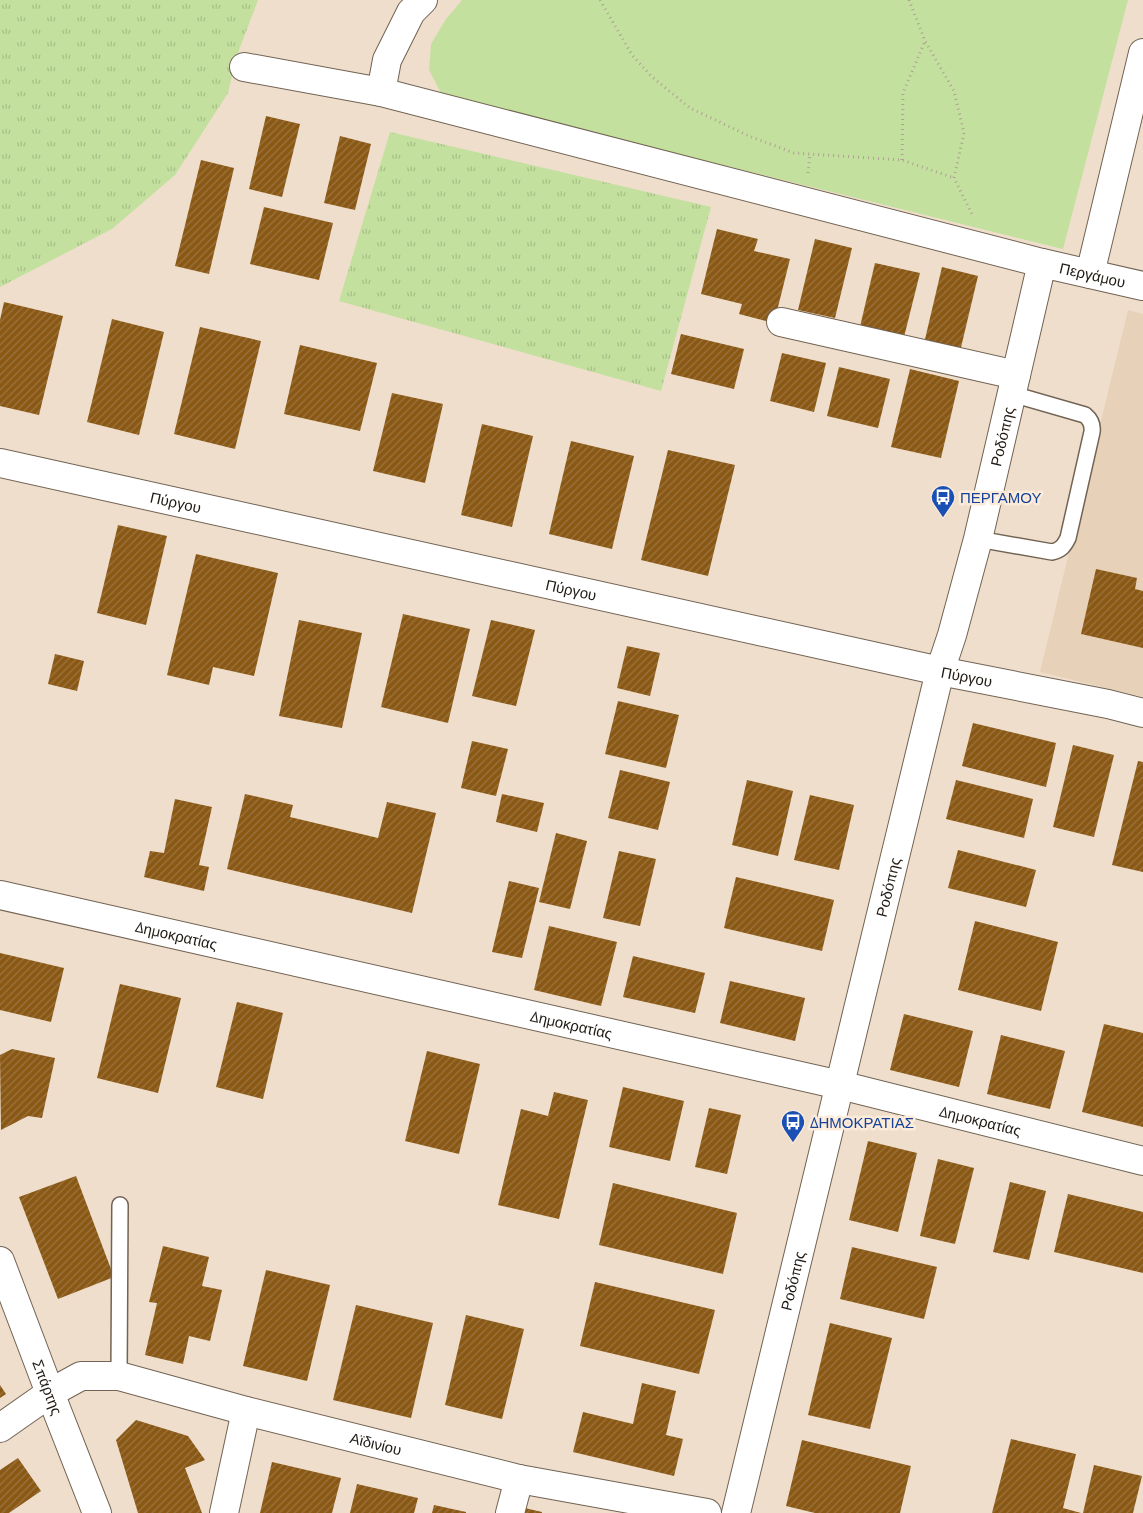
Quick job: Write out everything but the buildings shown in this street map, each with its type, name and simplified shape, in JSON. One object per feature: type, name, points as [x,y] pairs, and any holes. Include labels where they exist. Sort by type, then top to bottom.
[{"type":"street","points":[[381,92],[388,60],[411,12],[422,0]]},
{"type":"street","points":[[1090,274],[1143,53]]},
{"type":"street","name":"Περγάμου","points":[[244,67],[381,92],[1042,264],[1143,286]]},
{"type":"street","name":"Ροδόπης","points":[[736,1513],[940,671],[952,635],[978,538],[1042,264]]},
{"type":"street","points":[[781,322],[1014,385]]},
{"type":"street","name":"Πύργου","points":[[0,463],[940,671],[1108,704],[1143,713]]},
{"type":"street","name":"Δημοκρατίας","points":[[0,895],[840,1084],[1143,1162]]},
{"type":"street","name":"Σπάρτης","points":[[0,1260],[97,1513]]},
{"type":"street","name":"Αϊδινίου","points":[[0,1428],[50,1393],[81,1376],[119,1376],[246,1411],[519,1479],[706,1513]]},
{"type":"street","points":[[224,1513],[246,1411]]},
{"type":"street","points":[[510,1513],[519,1479]]},
{"type":"lane","points":[[978,538],[1052,552],[1059,550],[1068,538],[1092,432],[1090,420],[1085,415],[1014,385]]},
{"type":"lane","points":[[119,1376],[120,1205]]},
{"type":"path","points":[[600,0],[632,55],[651,76],[690,108],[749,136],[794,152],[902,160],[954,178]]},
{"type":"path","points":[[909,0],[925,41],[954,91],[964,133],[954,178],[990,250]]},
{"type":"path","points":[[902,160],[903,93],[925,41]]},
{"type":"shaded area","points":[[1128,310],[1143,314],[1143,697],[1040,672]]},
{"type":"green space","points":[[0,0],[258,0],[236,58],[228,93],[175,175],[112,229],[0,287]]},
{"type":"green space","points":[[462,0],[1128,0],[1063,249],[698,159],[468,109],[442,95],[429,70],[431,44],[446,19]]},
{"type":"green space","points":[[390,132],[711,207],[661,391],[339,301]]},
{"type":"place","name":"ΠΕΡΓΑΜΟΥ","points":[[943,518]]},
{"type":"place","name":"ΔΗΜΟΚΡΑΤΙΑΣ","points":[[793,1143]]}]
